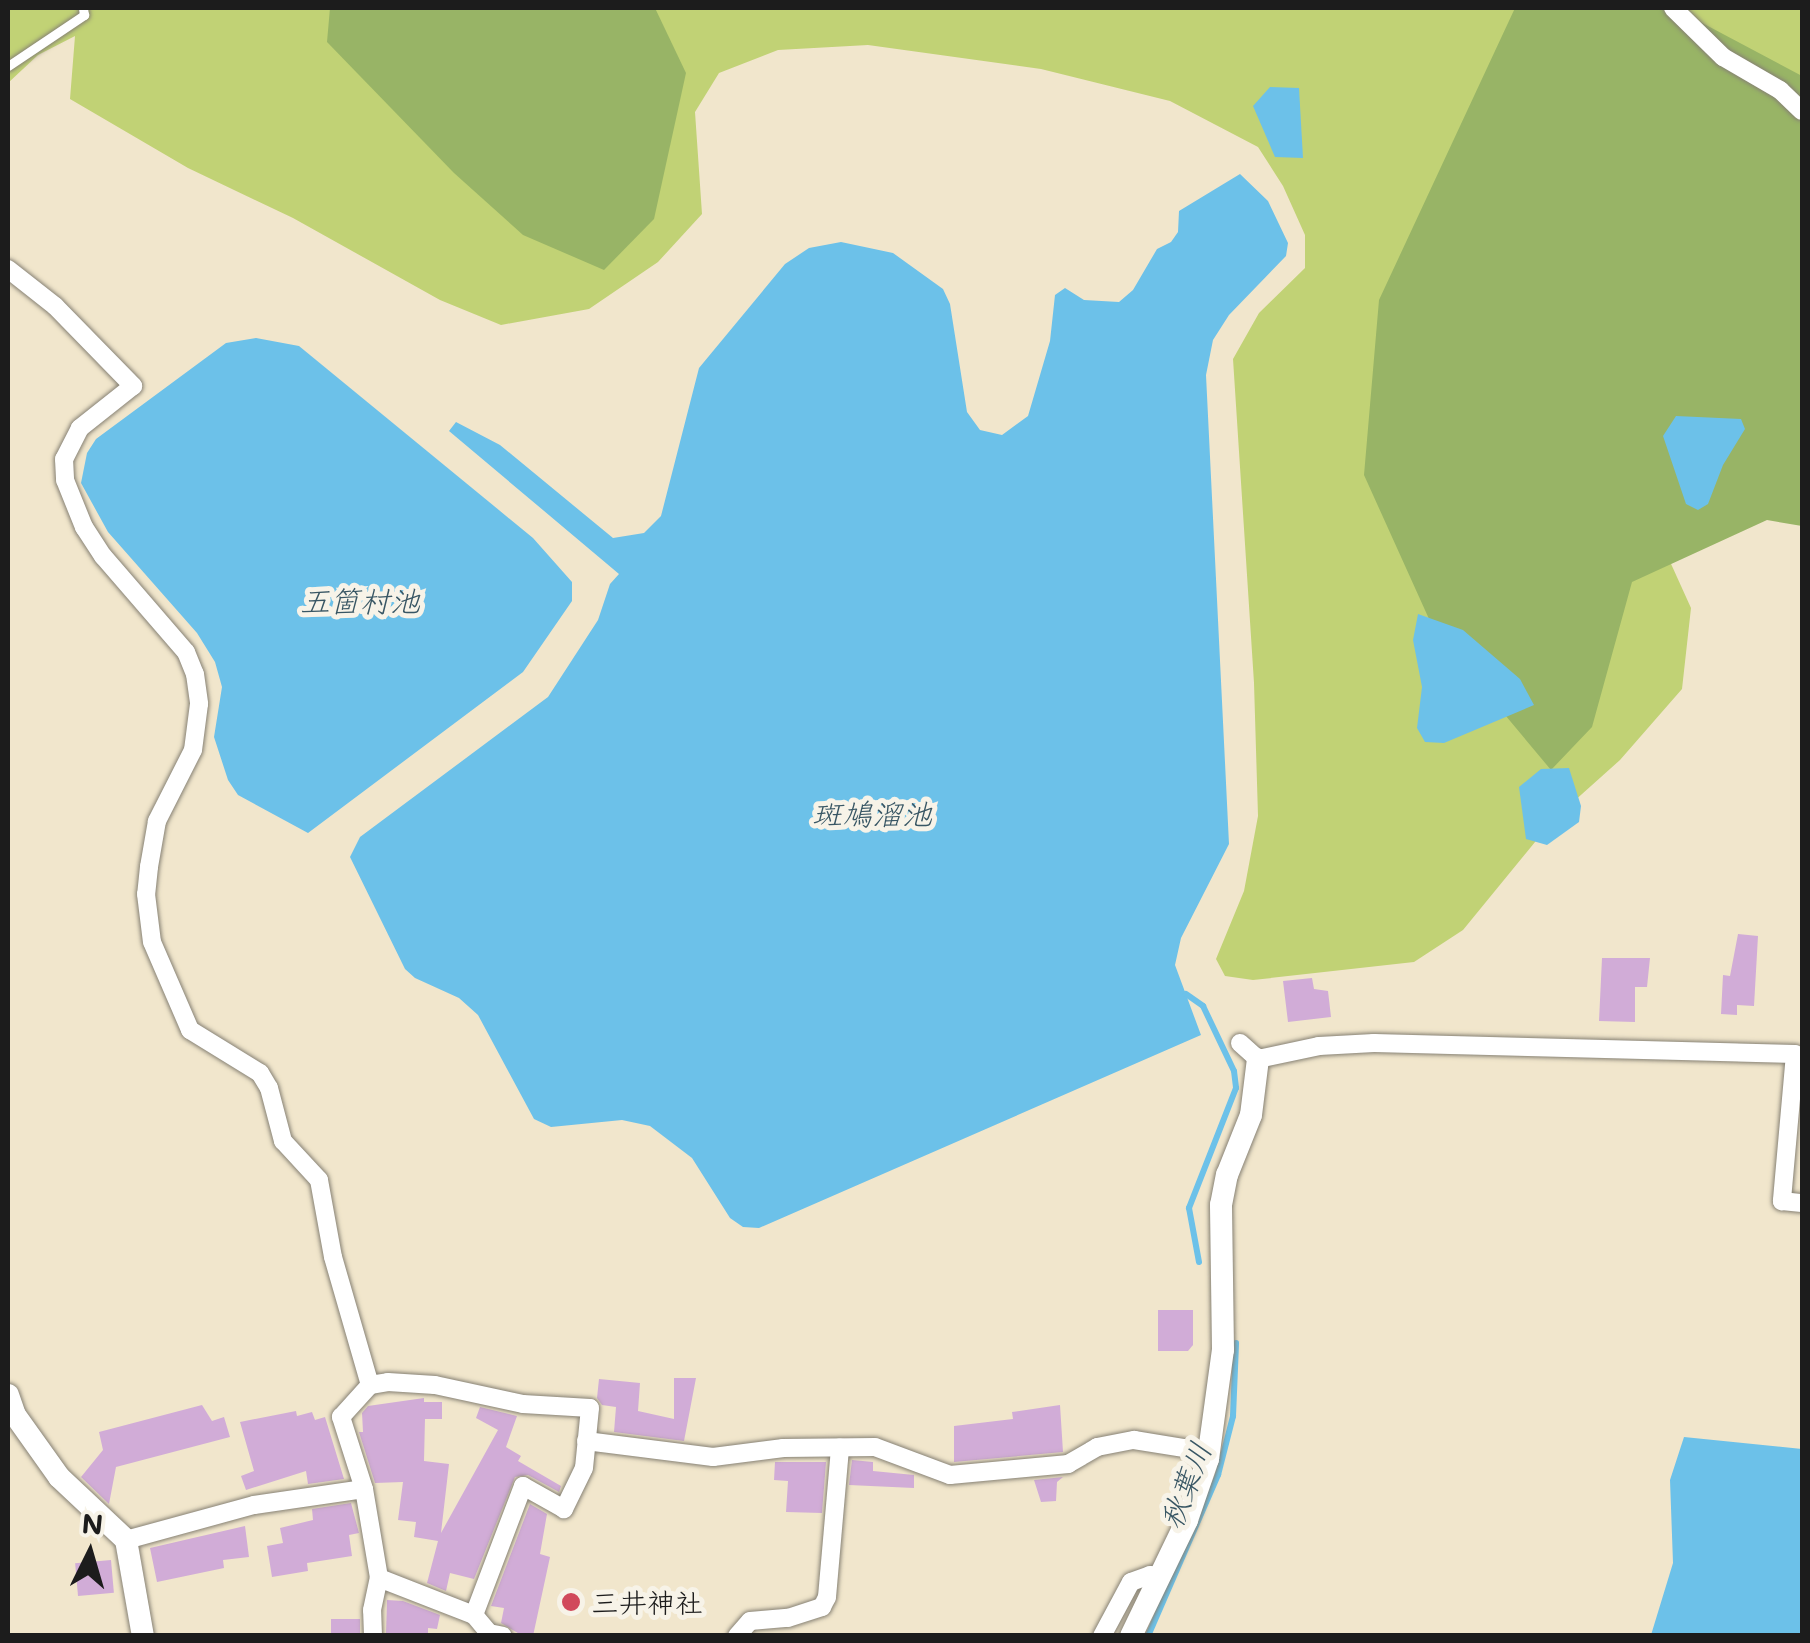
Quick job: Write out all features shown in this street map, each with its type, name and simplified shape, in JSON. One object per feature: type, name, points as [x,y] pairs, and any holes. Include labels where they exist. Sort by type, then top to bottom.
[{"type":"street","points":[[1673,8],[1722,58],[1780,90],[1802,111]]},
{"type":"street","points":[[8,269],[55,306],[133,386],[80,428],[64,459],[65,480],[84,526],[104,556],[186,652],[195,674],[198,704],[193,750],[157,822],[149,867],[146,894],[152,942],[190,1030],[260,1074],[270,1088],[283,1140],[319,1180],[333,1257],[370,1385]]},
{"type":"street","points":[[1240,1043],[1258,1059]]},
{"type":"street","points":[[1258,1059],[1289,1050],[1348,1044],[1795,1054],[1782,1201],[1802,1203]]},
{"type":"street","points":[[1131,1636],[1187,1520],[1208,1459],[1223,1350],[1221,1206],[1227,1176],[1251,1115],[1258,1059]]},
{"type":"street","points":[[373,1636],[372,1610],[379,1578],[364,1489],[342,1433],[341,1417],[370,1385],[434,1385],[523,1404],[590,1408],[584,1468],[564,1509],[523,1486],[474,1615]]},
{"type":"street","points":[[8,1395],[15,1415],[59,1478],[126,1540],[144,1636]]},
{"type":"street","points":[[586,1441],[714,1457],[783,1448],[876,1447],[950,1476],[1068,1464],[1098,1447],[1134,1440],[1184,1448],[1208,1459]]},
{"type":"street","points":[[738,1636],[750,1622],[788,1618],[822,1607],[827,1597],[840,1448]]},
{"type":"street","points":[[126,1540],[254,1505],[364,1489]]},
{"type":"street","points":[[1102,1636],[1131,1582],[1150,1574],[1160,1576]]},
{"type":"street","points":[[379,1578],[474,1615],[489,1633],[503,1636]]},
{"type":"lane","points":[[8,66],[84,15],[83,8]]},
{"type":"green space","points":[[8,8],[1802,8],[1802,123],[1648,513],[1691,608],[1682,689],[1620,760],[1553,820],[1463,930],[1414,962],[1253,980],[1225,976],[1216,959],[1244,891],[1258,816],[1254,683],[1233,359],[1259,313],[1305,268],[1305,235],[1283,186],[1258,147],[1170,101],[1041,69],[868,45],[778,50],[719,73],[695,112],[702,214],[658,262],[589,309],[501,325],[440,300],[293,218],[188,168],[70,99],[75,36],[38,55],[8,83]]},
{"type":"green space","points":[[330,8],[655,8],[686,73],[654,219],[604,270],[523,235],[454,173],[327,42]]},
{"type":"green space","points":[[1515,8],[1674,8],[1802,76],[1802,526],[1767,520],[1632,582],[1592,727],[1551,770],[1434,630],[1364,475],[1379,300]]},
{"type":"water","points":[[1270,87],[1299,88],[1303,158],[1275,157],[1253,106]]},
{"type":"water","name":"斑鳩溜池","points":[[1240,174],[1268,201],[1288,243],[1286,256],[1229,315],[1213,340],[1206,375],[1229,844],[1181,938],[1175,965],[1201,1035],[759,1228],[743,1227],[730,1218],[692,1158],[650,1126],[622,1120],[551,1127],[534,1119],[478,1015],[459,998],[415,978],[405,969],[350,857],[360,837],[548,697],[598,620],[610,584],[619,574],[449,431],[456,422],[500,445],[613,538],[644,533],[661,516],[699,368],[785,264],[809,248],[841,242],[893,253],[943,289],[950,304],[967,412],[980,430],[1002,435],[1028,416],[1050,341],[1055,295],[1065,288],[1084,300],[1119,302],[1133,290],[1157,249],[1171,242],[1178,232],[1179,211]]},
{"type":"water","name":"五箇村池","points":[[256,338],[299,346],[533,538],[572,582],[572,601],[523,672],[308,833],[238,795],[228,780],[214,737],[222,687],[215,662],[197,633],[108,532],[81,483],[87,453],[96,439],[226,343]]},
{"type":"water","points":[[1676,416],[1741,419],[1745,429],[1723,465],[1708,504],[1698,510],[1686,504],[1663,436]]},
{"type":"water","points":[[1418,614],[1463,630],[1520,679],[1534,705],[1444,743],[1425,742],[1417,728],[1422,687],[1413,640]]},
{"type":"water","points":[[1569,768],[1581,806],[1579,822],[1547,845],[1526,839],[1519,787],[1541,769]]},
{"type":"water","points":[[1684,1437],[1802,1449],[1802,1635],[1651,1635],[1673,1563],[1670,1480]]},
{"type":"building","points":[[1738,934],[1758,936],[1754,1006],[1737,1005],[1737,1015],[1721,1014],[1723,975],[1730,976]]},
{"type":"building","points":[[1602,958],[1650,958],[1647,987],[1635,987],[1635,1022],[1599,1021]]},
{"type":"building","points":[[1312,978],[1314,989],[1328,991],[1331,1017],[1288,1022],[1283,981]]},
{"type":"building","points":[[1158,1310],[1193,1310],[1193,1345],[1188,1351],[1158,1351]]},
{"type":"building","points":[[674,1378],[696,1378],[684,1441],[614,1432],[616,1407],[602,1405],[597,1398],[599,1379],[640,1383],[638,1411],[674,1419]]},
{"type":"building","points":[[424,1398],[424,1402],[442,1402],[442,1419],[425,1419],[424,1461],[449,1464],[441,1533],[498,1430],[476,1418],[480,1407],[517,1416],[506,1447],[521,1456],[518,1461],[561,1486],[559,1492],[528,1475],[515,1477],[474,1579],[450,1573],[446,1591],[427,1583],[438,1541],[414,1537],[416,1522],[398,1520],[403,1482],[375,1483],[359,1432],[363,1432],[362,1413],[368,1406]]},
{"type":"building","points":[[202,1405],[212,1421],[224,1417],[230,1437],[116,1467],[109,1504],[81,1477],[103,1450],[99,1432]]},
{"type":"building","points":[[1060,1405],[1063,1452],[954,1462],[954,1426],[1013,1419],[1012,1412]]},
{"type":"building","points":[[296,1411],[297,1416],[312,1412],[315,1420],[325,1417],[344,1479],[308,1484],[306,1471],[246,1490],[241,1476],[254,1471],[240,1422]]},
{"type":"building","points":[[852,1460],[873,1462],[873,1471],[914,1475],[914,1488],[849,1485]]},
{"type":"building","points":[[775,1462],[826,1462],[822,1513],[786,1512],[788,1481],[774,1480]]},
{"type":"building","points":[[1063,1477],[1057,1482],[1056,1501],[1041,1502],[1034,1480]]},
{"type":"building","points":[[351,1503],[359,1533],[349,1535],[352,1556],[307,1563],[308,1571],[272,1577],[267,1546],[283,1543],[280,1528],[313,1520],[312,1509]]},
{"type":"building","points":[[530,1504],[547,1514],[540,1554],[550,1557],[533,1636],[523,1636],[501,1623],[504,1608],[491,1606]]},
{"type":"building","points":[[245,1526],[249,1557],[223,1560],[224,1568],[157,1582],[150,1548]]},
{"type":"building","points":[[111,1560],[114,1593],[78,1596],[75,1563]]},
{"type":"building","points":[[387,1600],[403,1601],[440,1615],[437,1629],[428,1628],[428,1636],[386,1635]]},
{"type":"building","points":[[331,1619],[360,1619],[360,1636],[331,1636]]},
{"type":"waterway","name":"秋葉川","points":[[1186,994],[1203,1006],[1234,1071],[1236,1088],[1189,1208],[1199,1262]]},
{"type":"waterway","name":"秋葉川","points":[[1148,1636],[1218,1475],[1233,1416],[1236,1343]]},
{"type":"place","name":"三井神社","points":[[571,1602]]}]
